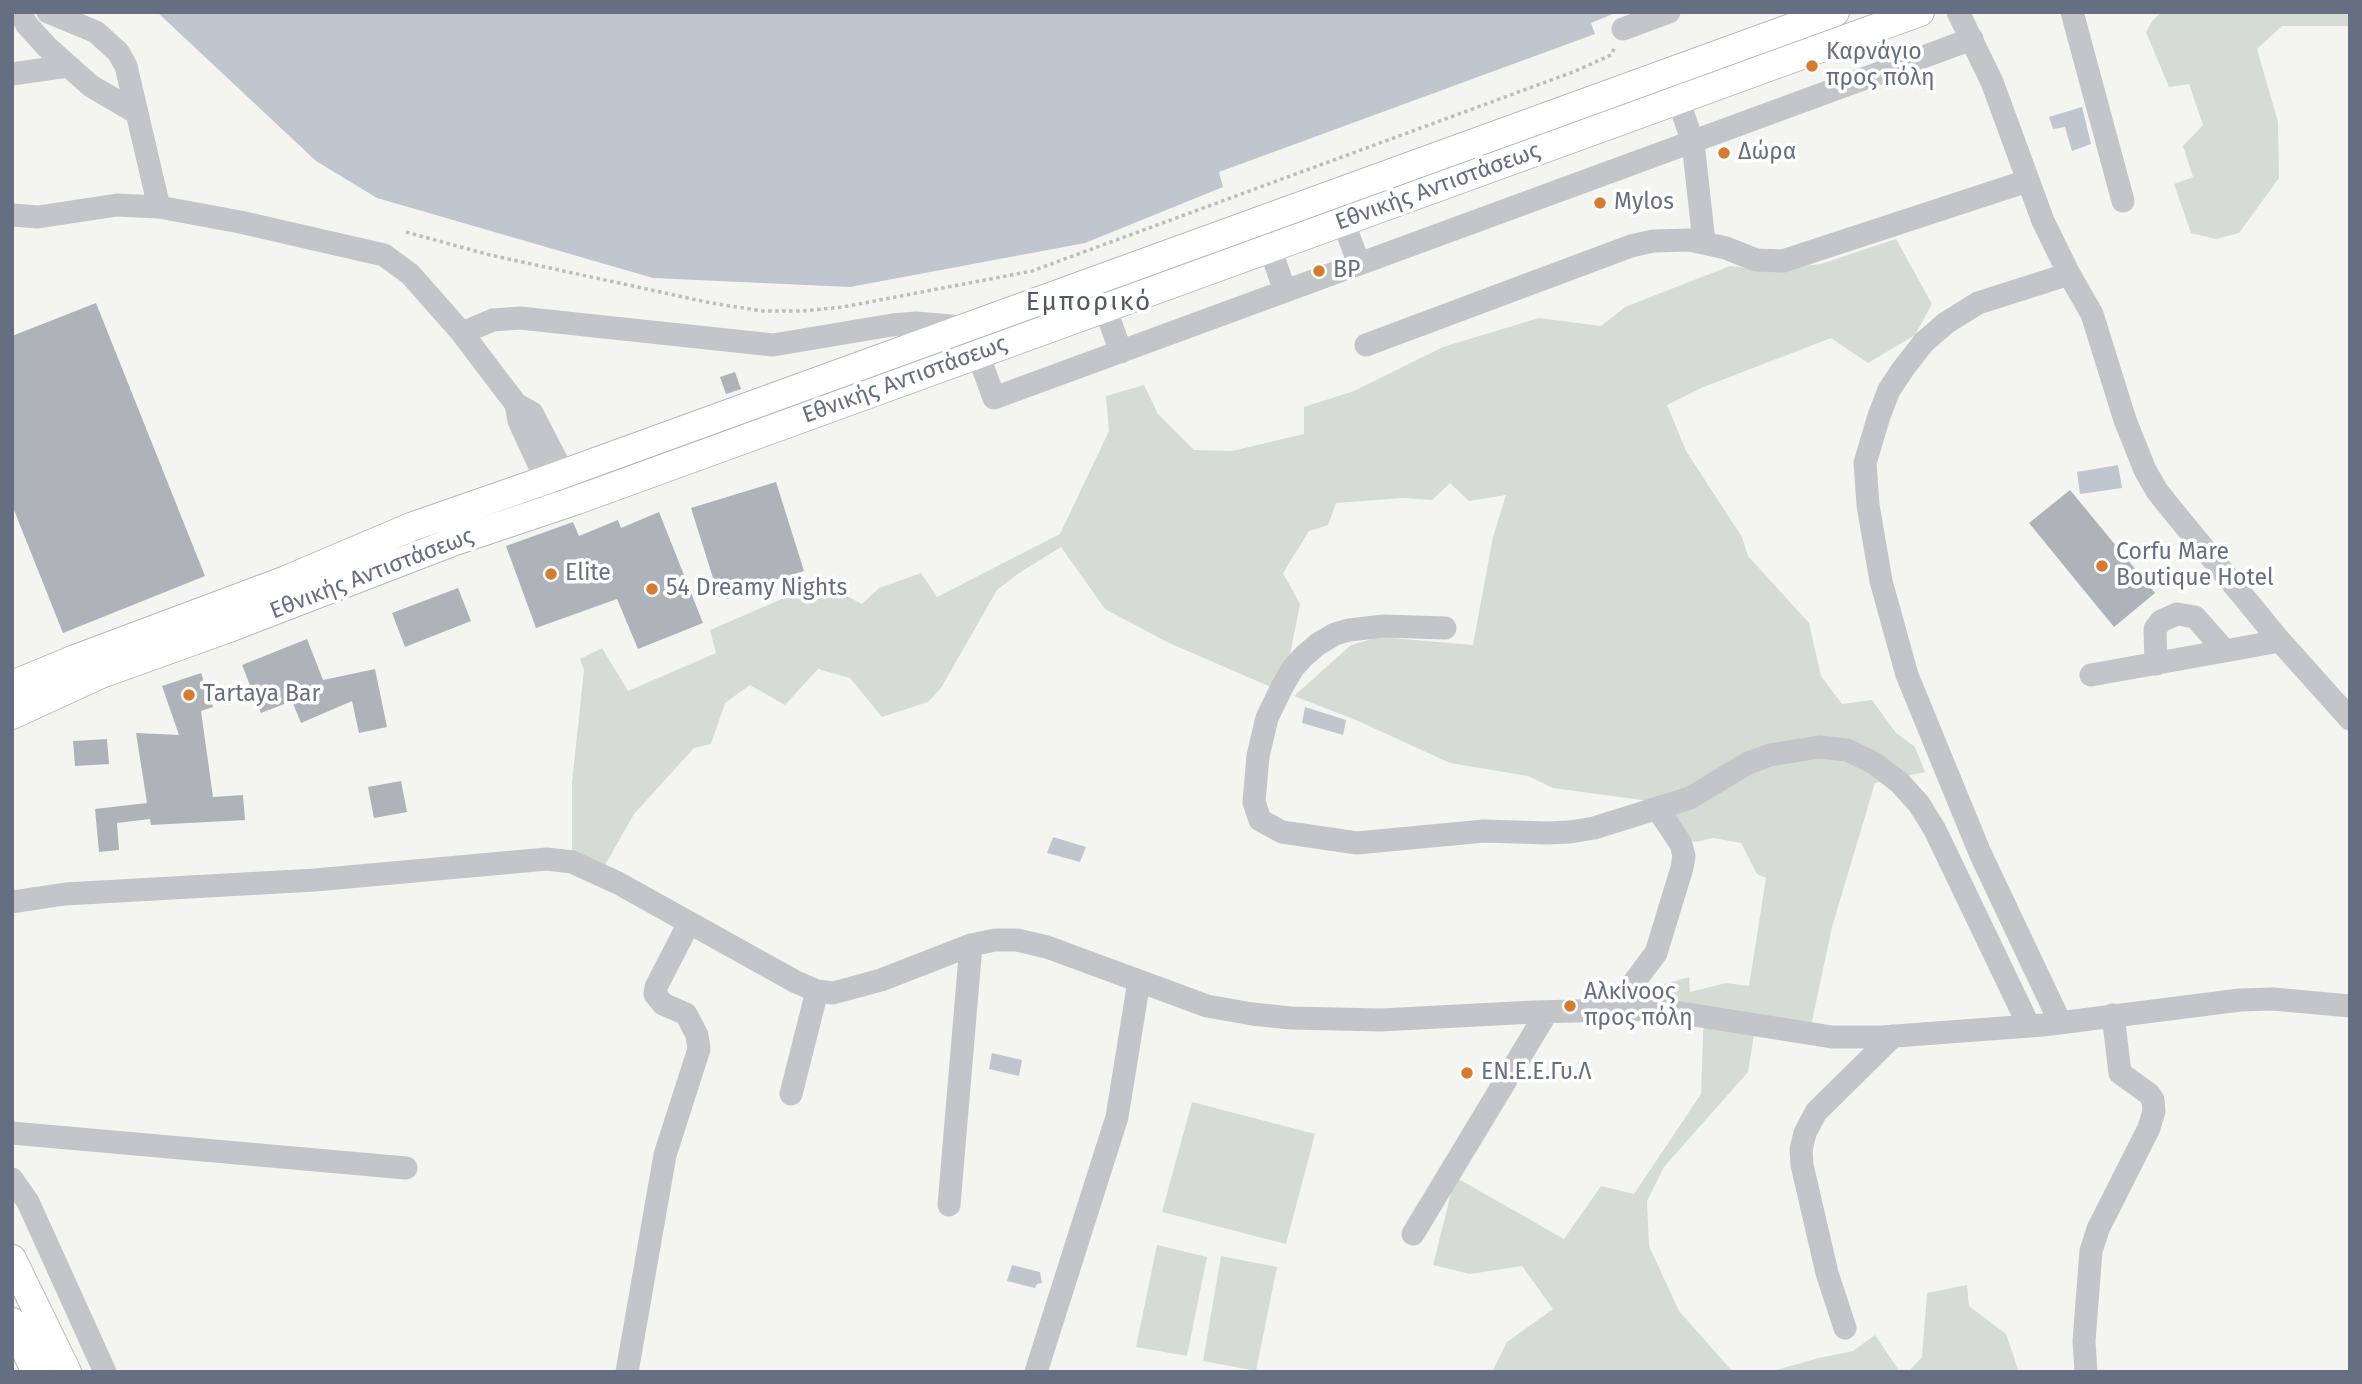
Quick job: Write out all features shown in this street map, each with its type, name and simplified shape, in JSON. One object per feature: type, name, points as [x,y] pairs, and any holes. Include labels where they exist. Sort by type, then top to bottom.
[{"type":"main road","name":"Εθνικής Αντιστάσεως","points":[[12,685],[286,580],[390,535],[1835,12]]},
{"type":"main road","name":"Εθνικής Αντιστάσεως","points":[[12,715],[101,674],[455,541],[567,503],[1920,12]]},
{"type":"main road","points":[[12,1259],[67,1372]]},
{"type":"main road","points":[[12,1322],[36,1372]]},
{"type":"street","points":[[20,12],[27,26],[91,86],[137,113]]},
{"type":"street","points":[[48,12],[96,32],[109,41],[126,66],[159,208]]},
{"type":"street","points":[[1623,29],[1669,12]]},
{"type":"street","points":[[1958,12],[1998,99],[2043,221],[2092,314],[2129,430],[2151,481],[2280,640],[2350,719]]},
{"type":"street","points":[[2073,12],[2123,201]]},
{"type":"street","points":[[978,354],[994,398],[1972,39]]},
{"type":"street","points":[[12,74],[68,66]]},
{"type":"street","points":[[1678,100],[1693,142],[1704,242]]},
{"type":"street","points":[[1366,345],[1631,246],[1673,240],[1704,242],[1756,260],[1783,261],[2027,181]]},
{"type":"street","points":[[14,217],[38,217],[117,205],[159,208],[240,222],[384,255],[405,268],[462,333],[516,404],[519,421],[555,477],[567,503]]},
{"type":"street","points":[[1343,221],[1359,264]]},
{"type":"street","points":[[1269,248],[1286,291]]},
{"type":"street","points":[[2060,1022],[1980,853],[1907,675],[1881,582],[1866,492],[1865,463],[1889,390],[1924,342],[1946,323],[1978,303],[2069,274]]},
{"type":"street","points":[[1105,308],[1121,352]]},
{"type":"street","points":[[462,333],[493,320],[520,318],[773,345],[892,325],[916,323],[967,327]]},
{"type":"street","points":[[2155,664],[2155,629],[2161,621],[2177,614],[2195,617],[2225,651]]},
{"type":"street","points":[[1445,628],[1384,626],[1349,630],[1335,634],[1304,656],[1293,668],[1267,718],[1258,756],[1254,802],[1260,820],[1282,832],[1357,843],[1484,831],[1570,832],[1594,828],[1699,793],[1748,763],[1794,750],[1819,747],[1858,754],[1900,783],[1919,804],[1935,830],[2029,1026]]},
{"type":"street","points":[[2091,676],[2280,640]]},
{"type":"street","points":[[1614,1009],[1656,953],[1682,868],[1684,856],[1681,844],[1657,808]]},
{"type":"street","points":[[12,902],[65,894],[315,880],[547,859],[572,862],[618,883],[817,991],[833,993],[853,989],[971,945],[995,940],[1017,940],[1047,947],[1207,1006],[1292,1018],[1381,1020],[1656,1009],[1832,1037],[1893,1036],[2029,1026],[2262,999],[2350,1006]]},
{"type":"street","points":[[627,1372],[665,1155],[699,1049],[698,1035],[686,1014],[663,1004],[654,994],[689,923]]},
{"type":"street","points":[[949,1205],[971,945]]},
{"type":"street","points":[[1037,1372],[1117,1117],[1139,981]]},
{"type":"street","points":[[791,1094],[817,991]]},
{"type":"street","points":[[1413,1234],[1547,1012]]},
{"type":"street","points":[[2086,1372],[2084,1341],[2091,1251],[2098,1229],[2150,1128],[2154,1111],[2153,1100],[2149,1094],[2120,1073],[2113,1015]]},
{"type":"street","points":[[1845,1328],[1827,1273],[1802,1165],[1801,1150],[1805,1133],[1816,1112],[1893,1036]]},
{"type":"street","points":[[12,1133],[406,1168]]},
{"type":"street","points":[[12,1180],[28,1202],[105,1372]]},
{"type":"path","points":[[406,232],[489,255],[711,303],[763,311],[843,307],[1032,271],[1573,72],[1611,55],[1623,29]]},
{"type":"shaded area","points":[[157,12],[1618,12],[1591,23],[1595,34],[1219,172],[1223,187],[1085,243],[850,287],[653,278],[377,198],[316,161]]},
{"type":"shaded area","points":[[2162,12],[2350,12],[2350,26],[2282,26],[2257,49],[2278,122],[2279,178],[2239,233],[2216,239],[2191,233],[2174,184],[2193,177],[2183,146],[2203,125],[2189,84],[2169,87],[2146,32],[2152,21]]},
{"type":"shaded area","points":[[2082,107],[2091,144],[2072,151],[2065,127],[2053,129],[2049,117]]},
{"type":"shaded area","points":[[1896,239],[1932,304],[1915,335],[1868,363],[1831,338],[1701,388],[1667,405],[1686,451],[1742,537],[1748,556],[1809,623],[1821,676],[1842,704],[1872,700],[1896,733],[1915,747],[1925,772],[1875,783],[1832,927],[1811,1026],[1757,1017],[1748,1072],[1664,1167],[1647,1201],[1649,1246],[1679,1311],[1733,1372],[1492,1372],[1507,1342],[1553,1309],[1522,1266],[1470,1274],[1433,1265],[1455,1177],[1564,1239],[1601,1186],[1634,1194],[1701,1094],[1704,1010],[1627,1002],[1636,988],[1646,989],[1689,977],[1690,992],[1726,983],[1749,986],[1766,878],[1757,874],[1741,843],[1713,838],[1695,842],[1659,824],[1649,801],[1553,788],[1528,776],[1450,763],[1356,720],[1294,696],[1351,645],[1379,637],[1473,645],[1493,537],[1506,495],[1469,501],[1450,483],[1432,500],[1403,498],[1336,503],[1328,525],[1309,531],[1283,573],[1300,604],[1290,655],[1273,688],[1167,642],[1105,609],[1061,547],[997,590],[941,688],[928,702],[882,717],[850,678],[818,669],[785,705],[750,685],[725,703],[711,744],[694,748],[634,814],[605,865],[572,862],[572,783],[584,670],[580,659],[602,648],[628,691],[716,653],[710,630],[782,599],[826,589],[837,591],[862,604],[879,588],[921,573],[937,597],[1060,534],[1109,431],[1106,396],[1144,385],[1158,414],[1194,450],[1232,451],[1304,434],[1304,407],[1354,391],[1443,347],[1539,318],[1601,326],[1625,307],[1730,266],[1767,270],[1821,264]]},
{"type":"shaded area","points":[[2118,465],[2122,488],[2080,494],[2077,472]]},
{"type":"shaded area","points":[[1305,707],[1346,720],[1343,735],[1302,723]]},
{"type":"shaded area","points":[[1053,837],[1086,847],[1080,862],[1047,853]]},
{"type":"shaded area","points":[[992,1053],[1022,1060],[1019,1076],[989,1069]]},
{"type":"shaded area","points":[[1192,1102],[1315,1134],[1286,1244],[1162,1212]]},
{"type":"shaded area","points":[[1157,1245],[1207,1257],[1187,1356],[1136,1347]]},
{"type":"shaded area","points":[[1221,1256],[1277,1267],[1256,1371],[1203,1361]]},
{"type":"shaded area","points":[[1012,1265],[1040,1272],[1042,1283],[1035,1288],[1007,1281]]},
{"type":"shaded area","points":[[1967,1285],[1969,1306],[2006,1334],[2019,1372],[1908,1372],[1922,1357],[1927,1293]]},
{"type":"shaded area","points":[[1875,1335],[1900,1372],[1769,1372],[1853,1351]]},
{"type":"building","points":[[96,303],[205,576],[63,633],[12,505],[12,336]]},
{"type":"building","points":[[735,372],[741,389],[726,394],[720,377]]},
{"type":"building","points":[[776,482],[804,571],[719,597],[691,508]]},
{"type":"building","points":[[2070,490],[2155,593],[2114,627],[2029,523]]},
{"type":"building","points":[[659,512],[703,623],[638,649],[617,599],[536,628],[506,546],[573,522],[579,536],[618,520],[621,528]]},
{"type":"building","points":[[458,588],[471,621],[405,647],[392,613]]},
{"type":"building","points":[[307,639],[323,680],[375,669],[387,727],[359,733],[352,701],[301,723],[292,701],[261,713],[242,665]]},
{"type":"building","points":[[201,673],[213,707],[201,711],[213,797],[243,795],[245,820],[151,825],[150,819],[117,823],[119,850],[99,852],[95,809],[147,803],[136,733],[179,735],[162,686]]},
{"type":"building","points":[[107,739],[109,764],[75,766],[73,741]]},
{"type":"building","points":[[401,781],[407,812],[374,818],[368,787]]},
{"type":"place","name":"Καρνάγιο προς πόλη","points":[[1812,66]]},
{"type":"place","name":"Δώρα","points":[[1724,153]]},
{"type":"place","name":"Mylos","points":[[1600,203]]},
{"type":"place","name":"BP","points":[[1319,271]]},
{"type":"place","name":"Corfu Mare Boutique Hotel","points":[[2102,566]]},
{"type":"place","name":"Elite","points":[[551,574]]},
{"type":"place","name":"54 Dreamy Nights","points":[[652,589]]},
{"type":"place","name":"Tartaya Bar","points":[[189,695]]},
{"type":"place","name":"Αλκίνοος προς πόλη","points":[[1570,1006]]},
{"type":"place","name":"ΕΝ.Ε.Ε.Γυ.Λ","points":[[1467,1073]]},
{"type":"district","name":"Εμπορικό","points":[[1089,303]]}]
